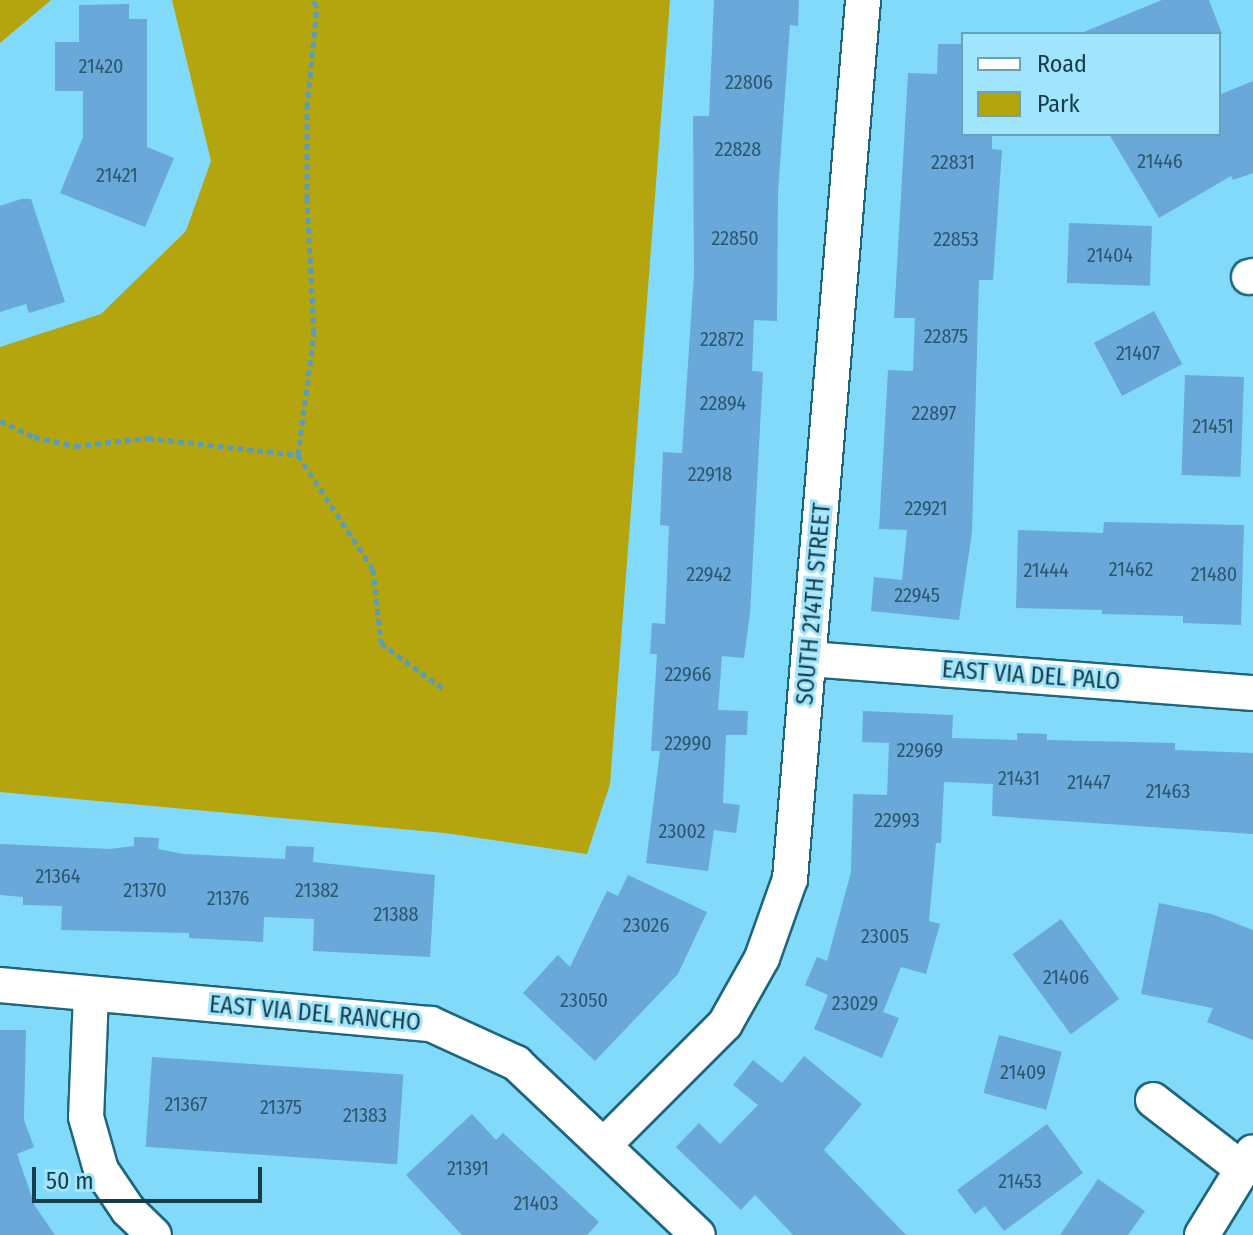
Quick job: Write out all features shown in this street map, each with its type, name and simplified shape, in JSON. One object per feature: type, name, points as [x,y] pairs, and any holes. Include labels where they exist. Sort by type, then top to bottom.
[{"type":"street","name":"SOUTH 214TH STREET","points":[[605,1144],[725,1024],[762,958],[790,879],[863,0]]},
{"type":"street","name":"EAST VIA DEL PALO","points":[[810,659],[1253,693]]},
{"type":"street","name":"EAST VIA DEL RANCHO","points":[[0,985],[431,1024],[516,1063],[698,1235]]},
{"type":"street","points":[[91,994],[86,1117],[101,1170],[128,1210],[154,1235]]},
{"type":"street","points":[[1153,1100],[1247,1160],[1202,1235]]},
{"type":"path","points":[[312,0],[317,6],[307,107],[307,199],[314,333],[298,455],[373,569],[381,643],[393,657],[445,690]]},
{"type":"path","points":[[0,421],[34,437],[75,446],[148,438],[298,455]]},
{"type":"green space","points":[[0,0],[51,0],[0,43]]},
{"type":"green space","points":[[172,0],[670,0],[610,784],[587,854],[445,833],[0,792],[0,347],[101,314],[186,231],[211,161]]},
{"type":"building","points":[[714,0],[799,0],[798,26],[790,25],[778,192],[777,321],[754,320],[752,371],[763,372],[750,613],[744,658],[722,656],[718,710],[748,711],[747,735],[726,735],[723,803],[740,805],[736,833],[714,830],[708,871],[646,863],[660,751],[651,751],[657,654],[650,654],[652,623],[665,624],[669,526],[660,525],[663,452],[682,453],[694,274],[693,116],[709,116]]},
{"type":"building","points":[[1162,0],[1209,0],[1222,34],[1221,32],[1084,32]]},
{"type":"building","points":[[129,4],[129,19],[147,19],[147,147],[174,158],[145,227],[60,193],[83,137],[83,91],[55,91],[55,42],[79,42],[79,5]]},
{"type":"building","points":[[938,44],[961,44],[961,136],[992,136],[992,149],[1002,150],[993,280],[979,280],[972,532],[959,620],[871,611],[874,577],[902,580],[907,530],[879,529],[888,370],[913,371],[915,318],[894,318],[908,73],[937,74]]},
{"type":"building","points":[[1253,81],[1253,173],[1233,180],[1231,176],[1159,218],[1110,136],[1221,136],[1221,94]]},
{"type":"building","points":[[31,199],[65,302],[29,313],[26,304],[0,312],[0,206]]},
{"type":"building","points":[[1069,223],[1152,226],[1150,286],[1067,283]]},
{"type":"building","points":[[1154,311],[1182,364],[1122,396],[1094,343]]},
{"type":"building","points":[[1185,375],[1244,377],[1240,477],[1182,475]]},
{"type":"building","points":[[1104,522],[1244,525],[1241,625],[1183,623],[1183,616],[1016,608],[1018,530],[1103,533]]},
{"type":"building","points":[[863,711],[953,715],[952,738],[1017,740],[1017,733],[1047,734],[1047,740],[1175,743],[1175,750],[1253,753],[1253,834],[992,816],[993,784],[944,782],[941,843],[936,843],[929,921],[940,924],[926,974],[901,967],[883,1012],[899,1018],[882,1058],[814,1029],[828,995],[805,985],[817,957],[827,961],[851,872],[853,794],[887,795],[889,743],[862,742]]},
{"type":"building","points":[[134,837],[159,838],[158,849],[184,854],[285,859],[286,846],[314,847],[313,862],[435,875],[430,957],[313,951],[314,919],[264,917],[263,942],[189,938],[189,933],[61,930],[62,906],[23,905],[23,897],[0,895],[0,844],[110,849],[134,846]]},
{"type":"building","points":[[628,875],[707,912],[678,974],[595,1061],[523,993],[558,955],[570,967],[607,891],[618,896]]},
{"type":"building","points":[[1159,903],[1212,914],[1253,930],[1253,1040],[1207,1022],[1213,1008],[1141,994]]},
{"type":"building","points":[[1061,919],[1119,999],[1071,1034],[1012,954]]},
{"type":"building","points":[[0,1030],[26,1030],[24,1120],[34,1147],[17,1154],[35,1206],[55,1235],[0,1235]]},
{"type":"building","points":[[999,1035],[1062,1052],[1046,1110],[983,1093]]},
{"type":"building","points":[[804,1056],[862,1104],[824,1150],[906,1235],[793,1235],[755,1195],[741,1210],[676,1147],[699,1123],[720,1144],[758,1105],[733,1085],[753,1060],[782,1083]]},
{"type":"building","points":[[152,1057],[403,1075],[397,1164],[146,1147]]},
{"type":"building","points":[[472,1114],[496,1140],[503,1133],[599,1222],[587,1235],[462,1235],[406,1175]]},
{"type":"building","points":[[1047,1124],[1083,1173],[1004,1231],[985,1206],[975,1214],[957,1190]]},
{"type":"building","points":[[1098,1179],[1145,1211],[1128,1235],[1060,1235]]}]
